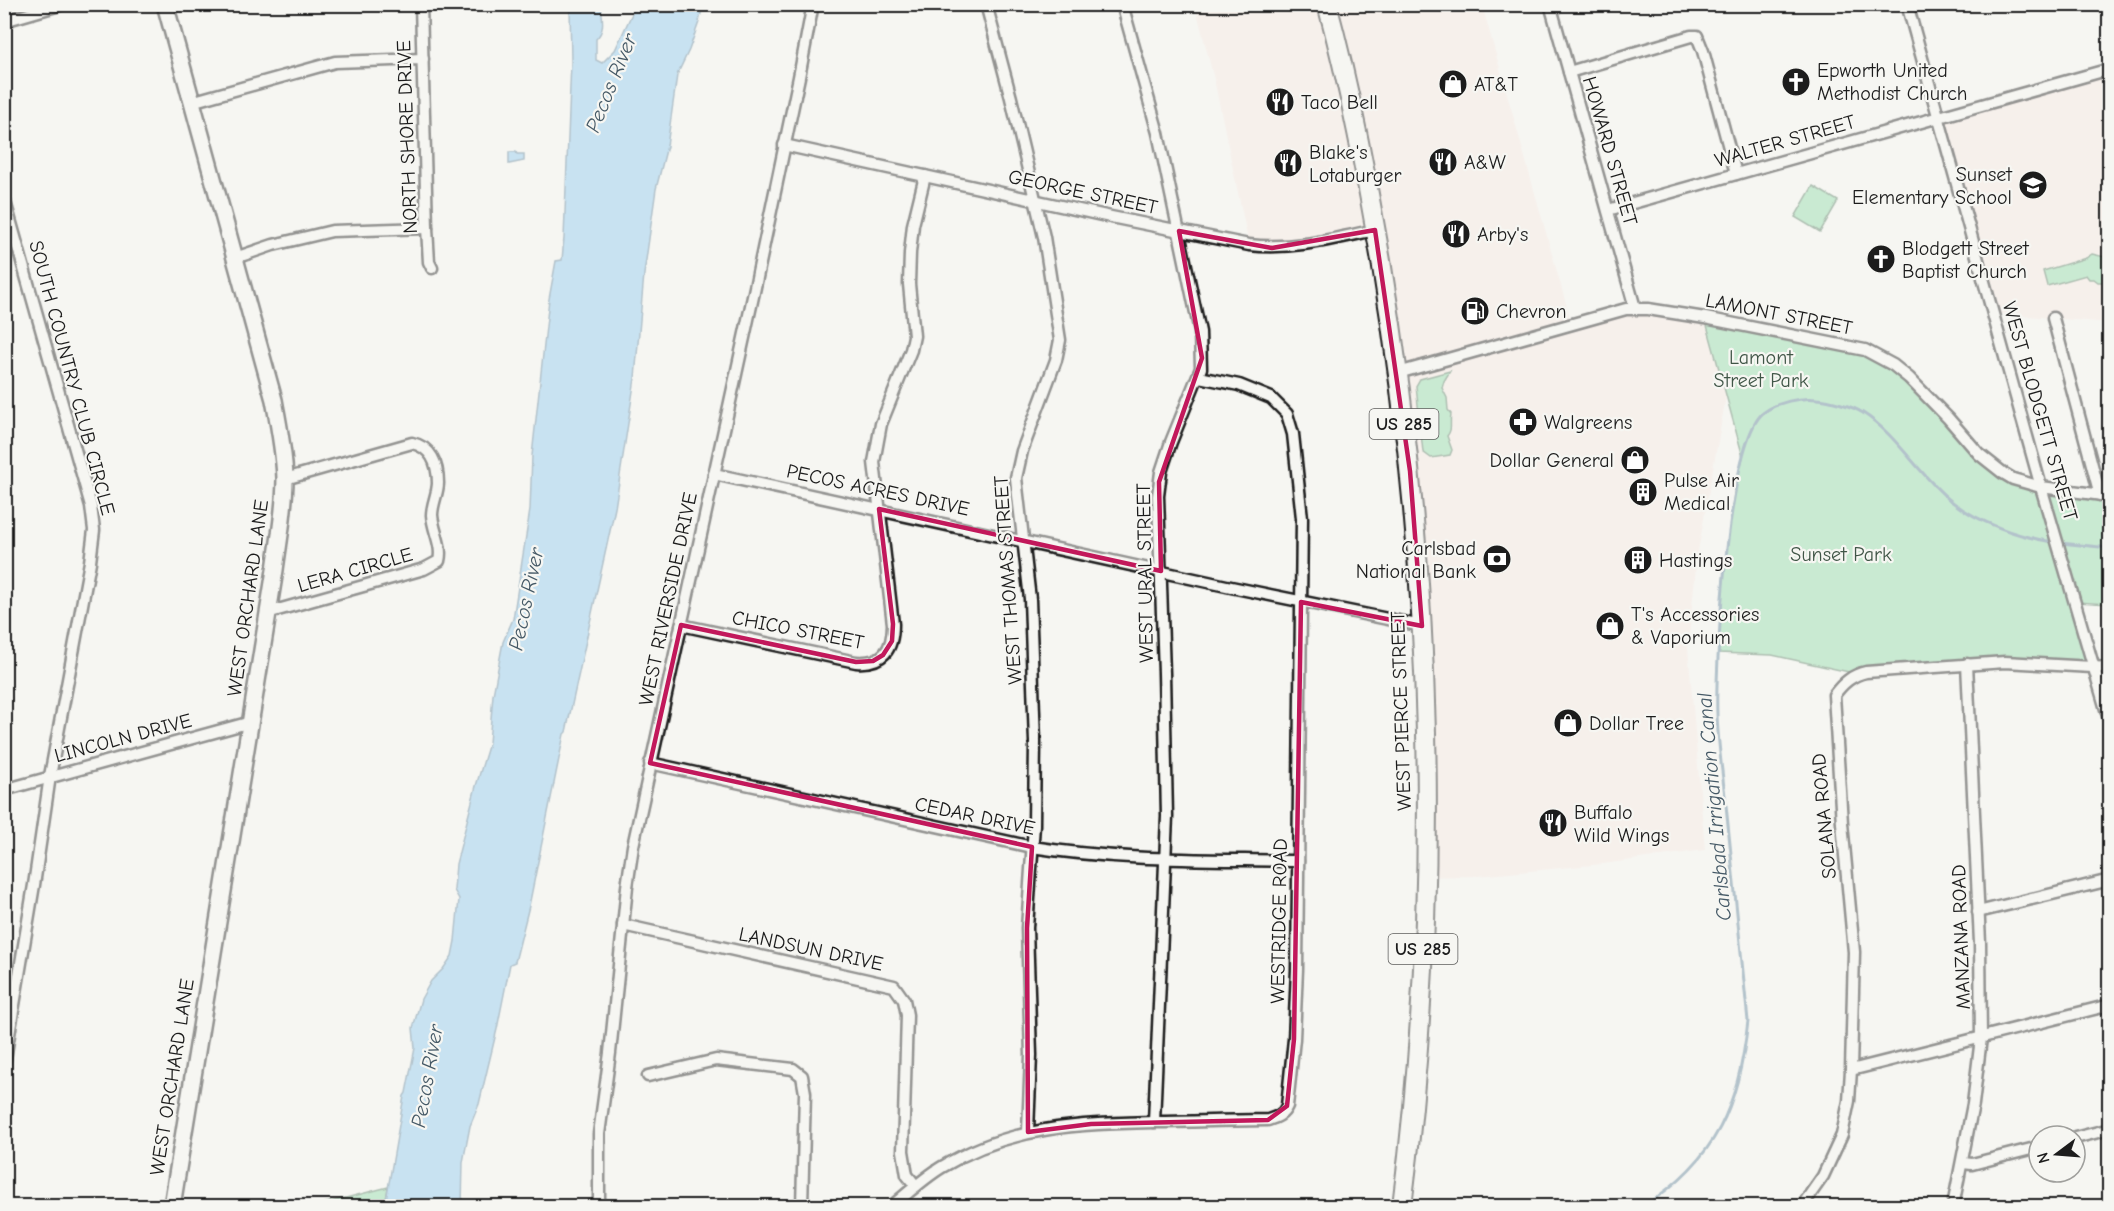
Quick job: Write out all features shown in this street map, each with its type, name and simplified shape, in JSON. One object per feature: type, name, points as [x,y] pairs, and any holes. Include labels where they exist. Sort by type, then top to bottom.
[{"type":"highway","name":"WEST PIERCE STREET","points":[[1327,4],[1354,120],[1375,230],[1398,373],[1414,512],[1422,626],[1426,877],[1414,1093],[1401,1206]]},
{"type":"street","points":[[4,21],[63,4]]},
{"type":"street","name":"WEST ORCHARD LANE","points":[[165,4],[274,400],[284,453],[285,479],[282,522],[251,722],[172,1206]]},
{"type":"street","name":"NORTH SHORE DRIVE","points":[[421,4],[427,228],[429,262],[432,268]]},
{"type":"street","name":"WEST RIVERSIDE DRIVE","points":[[598,1206],[599,1134],[633,846],[813,4]]},
{"type":"street","name":"WEST THOMAS STREET","points":[[986,4],[1044,237],[1060,340],[1056,360],[1029,428],[1017,468],[1017,496],[1032,634],[1036,790],[1027,928],[1031,1054],[1028,1132]]},
{"type":"street","name":"WEST URAL STREET","points":[[1122,4],[1158,133],[1200,332],[1202,358],[1198,377],[1171,442],[1159,482],[1158,496],[1167,816],[1154,1122]]},
{"type":"street","name":"HOWARD STREET","points":[[1550,4],[1635,308]]},
{"type":"street","name":"WEST BLODGETT STREET","points":[[1906,4],[2109,723]]},
{"type":"street","points":[[1569,72],[1697,36],[1736,174]]},
{"type":"street","points":[[191,102],[335,62],[423,59]]},
{"type":"street","name":"WALTER STREET","points":[[1608,210],[2109,69]]},
{"type":"street","name":"GEORGE STREET","points":[[784,145],[1249,245],[1272,248],[1299,246],[1375,230]]},
{"type":"street","name":"CHICO STREET","points":[[681,625],[856,662],[866,663],[878,659],[889,648],[893,634],[874,470],[876,444],[881,424],[907,361],[914,336],[909,284],[910,253],[913,225],[925,176]]},
{"type":"street","name":"SOUTH COUNTRY CLUB CIRCLE","points":[[4,198],[6,212],[94,523],[86,585],[50,776],[4,1065]]},
{"type":"street","points":[[235,258],[332,231],[427,228]]},
{"type":"street","name":"LAMONT STREET","points":[[1398,373],[1635,308],[1709,319],[1865,350],[1893,365],[1909,378],[1993,466],[2013,479],[2041,487],[2105,496]]},
{"type":"street","points":[[2053,318],[2105,496]]},
{"type":"street","name":"WESTRIDGE ROAD","points":[[892,1206],[941,1168],[967,1153],[993,1142],[1028,1132],[1091,1124],[1268,1120],[1284,1112],[1289,1098],[1294,1038],[1298,861],[1302,518],[1298,472],[1290,420],[1278,403],[1261,393],[1239,385],[1198,377]]},
{"type":"street","name":"LERA CIRCLE","points":[[267,614],[424,568],[439,561],[441,554],[433,526],[432,513],[438,482],[434,459],[429,451],[419,444],[412,443],[285,479]]},
{"type":"street","name":"PECOS ACRES DRIVE","points":[[714,474],[1301,602],[1422,626]]},
{"type":"street","name":"SOLANA ROAD","points":[[1802,1206],[1823,1176],[1842,1135],[1849,1101],[1851,1070],[1854,952],[1842,823],[1834,695],[1846,680],[1858,674],[1967,664],[2022,662],[2109,668]]},
{"type":"street","name":"MANZANA ROAD","points":[[1953,1206],[1963,1163],[1982,1038],[1967,664]]},
{"type":"street","name":"LINCOLN DRIVE","points":[[4,790],[251,722]]},
{"type":"street","name":"CEDAR DRIVE","points":[[650,763],[1032,847],[1100,856],[1298,861]]},
{"type":"street","points":[[1978,912],[2109,880]]},
{"type":"street","name":"LANDSUN DRIVE","points":[[623,925],[894,987],[904,1000],[907,1016],[903,1151],[907,1175],[916,1186]]},
{"type":"street","points":[[1851,1070],[2109,1005]]},
{"type":"street","points":[[648,1076],[716,1060],[797,1071],[802,1076],[805,1093],[802,1206]]},
{"type":"street","points":[[2087,1135],[2109,1129]]},
{"type":"street","points":[[1963,1163],[1972,1164],[2027,1150]]},
{"type":"highlighted area","points":[[1375,230],[1410,471],[1422,626],[1301,602],[1294,1039],[1287,1106],[1268,1120],[1091,1124],[1028,1132],[1027,928],[1032,847],[650,763],[681,625],[856,662],[873,661],[883,655],[892,641],[893,624],[879,509],[1161,571],[1159,482],[1202,358],[1179,231],[1272,248]]},
{"type":"shaded area","points":[[1195,5],[1482,5],[1572,325],[1626,309],[1705,318],[1726,397],[1697,557],[1688,647],[1705,850],[1603,864],[1478,876],[1426,877],[1424,690],[1375,230],[1299,246],[1249,245],[1214,79]]},
{"type":"shaded area","name":"Sunset Elementary School","points":[[2109,69],[2109,323],[1993,313],[1938,117]]},
{"type":"green space","points":[[1813,186],[1838,201],[1820,232],[1795,217]]},
{"type":"green space","points":[[2092,254],[2109,258],[2109,282],[2098,282],[2089,279],[2086,275],[2047,286],[2043,271],[2086,258]]},
{"type":"green space","name":"Sunset Park","points":[[1705,318],[1878,356],[2003,473],[2109,496],[2109,604],[2076,602],[2093,667],[2022,662],[1858,674],[1772,655],[1718,653],[1725,562],[1734,493],[1743,457]]},
{"type":"green space","points":[[1450,371],[1442,388],[1451,414],[1447,436],[1452,450],[1450,455],[1431,458],[1423,452],[1416,386],[1420,379]]},
{"type":"green space","points":[[388,1187],[385,1206],[315,1206]]},
{"type":"water","name":"Pecos River","points":[[570,5],[601,5],[602,27],[596,39],[596,60],[602,63],[615,50],[636,5],[703,5],[689,50],[677,75],[667,146],[656,189],[644,274],[635,378],[615,508],[564,734],[529,906],[515,962],[510,964],[479,1104],[470,1126],[463,1162],[462,1206],[385,1206],[404,1096],[415,1048],[413,1028],[421,999],[431,981],[452,956],[459,899],[454,890],[456,864],[489,743],[493,695],[503,642],[513,619],[530,510],[532,456],[549,299],[556,261],[562,260],[564,238],[571,62]]},
{"type":"water","points":[[509,152],[524,154],[524,161],[509,164]]},
{"type":"waterway","name":"Carlsbad Irrigation Canal","points":[[1644,1206],[1669,1188],[1707,1149],[1730,1104],[1744,1051],[1748,1021],[1719,739],[1717,688],[1726,556],[1741,465],[1751,432],[1763,413],[1789,401],[1817,399],[1847,406],[1863,413],[1875,422],[1929,480],[1962,509],[2000,528],[2027,537],[2053,542]]},
{"type":"waterway","name":"Carlsbad Irrigation Canal","points":[[2060,543],[2110,548]]},
{"type":"place","name":"Epworth United Methodist Church","points":[[1796,82]]},
{"type":"place","name":"AT&T","points":[[1453,84]]},
{"type":"place","name":"Taco Bell","points":[[1280,102]]},
{"type":"place","name":"A&W","points":[[1443,162]]},
{"type":"place","name":"Blake's Lotaburger","points":[[1288,163]]},
{"type":"place","name":"Sunset Elementary School","points":[[2033,185]]},
{"type":"place","name":"Arby's","points":[[1456,234]]},
{"type":"place","name":"Blodgett Street Baptist Church","points":[[1881,259]]},
{"type":"place","name":"Chevron","points":[[1475,311]]},
{"type":"place","name":"Walgreens","points":[[1523,422]]},
{"type":"place","name":"Dollar General","points":[[1635,460]]},
{"type":"place","name":"Pulse Air Medical","points":[[1643,492]]},
{"type":"place","name":"Carlsbad National Bank","points":[[1497,559]]},
{"type":"place","name":"Hastings","points":[[1638,560]]},
{"type":"place","name":"T's Accessories & Vaporium","points":[[1610,626]]},
{"type":"place","name":"Dollar Tree","points":[[1568,723]]},
{"type":"place","name":"Buffalo Wild Wings","points":[[1553,823]]},
{"type":"park label","name":"Lamont Street Park","points":[[1761,368]]}]
